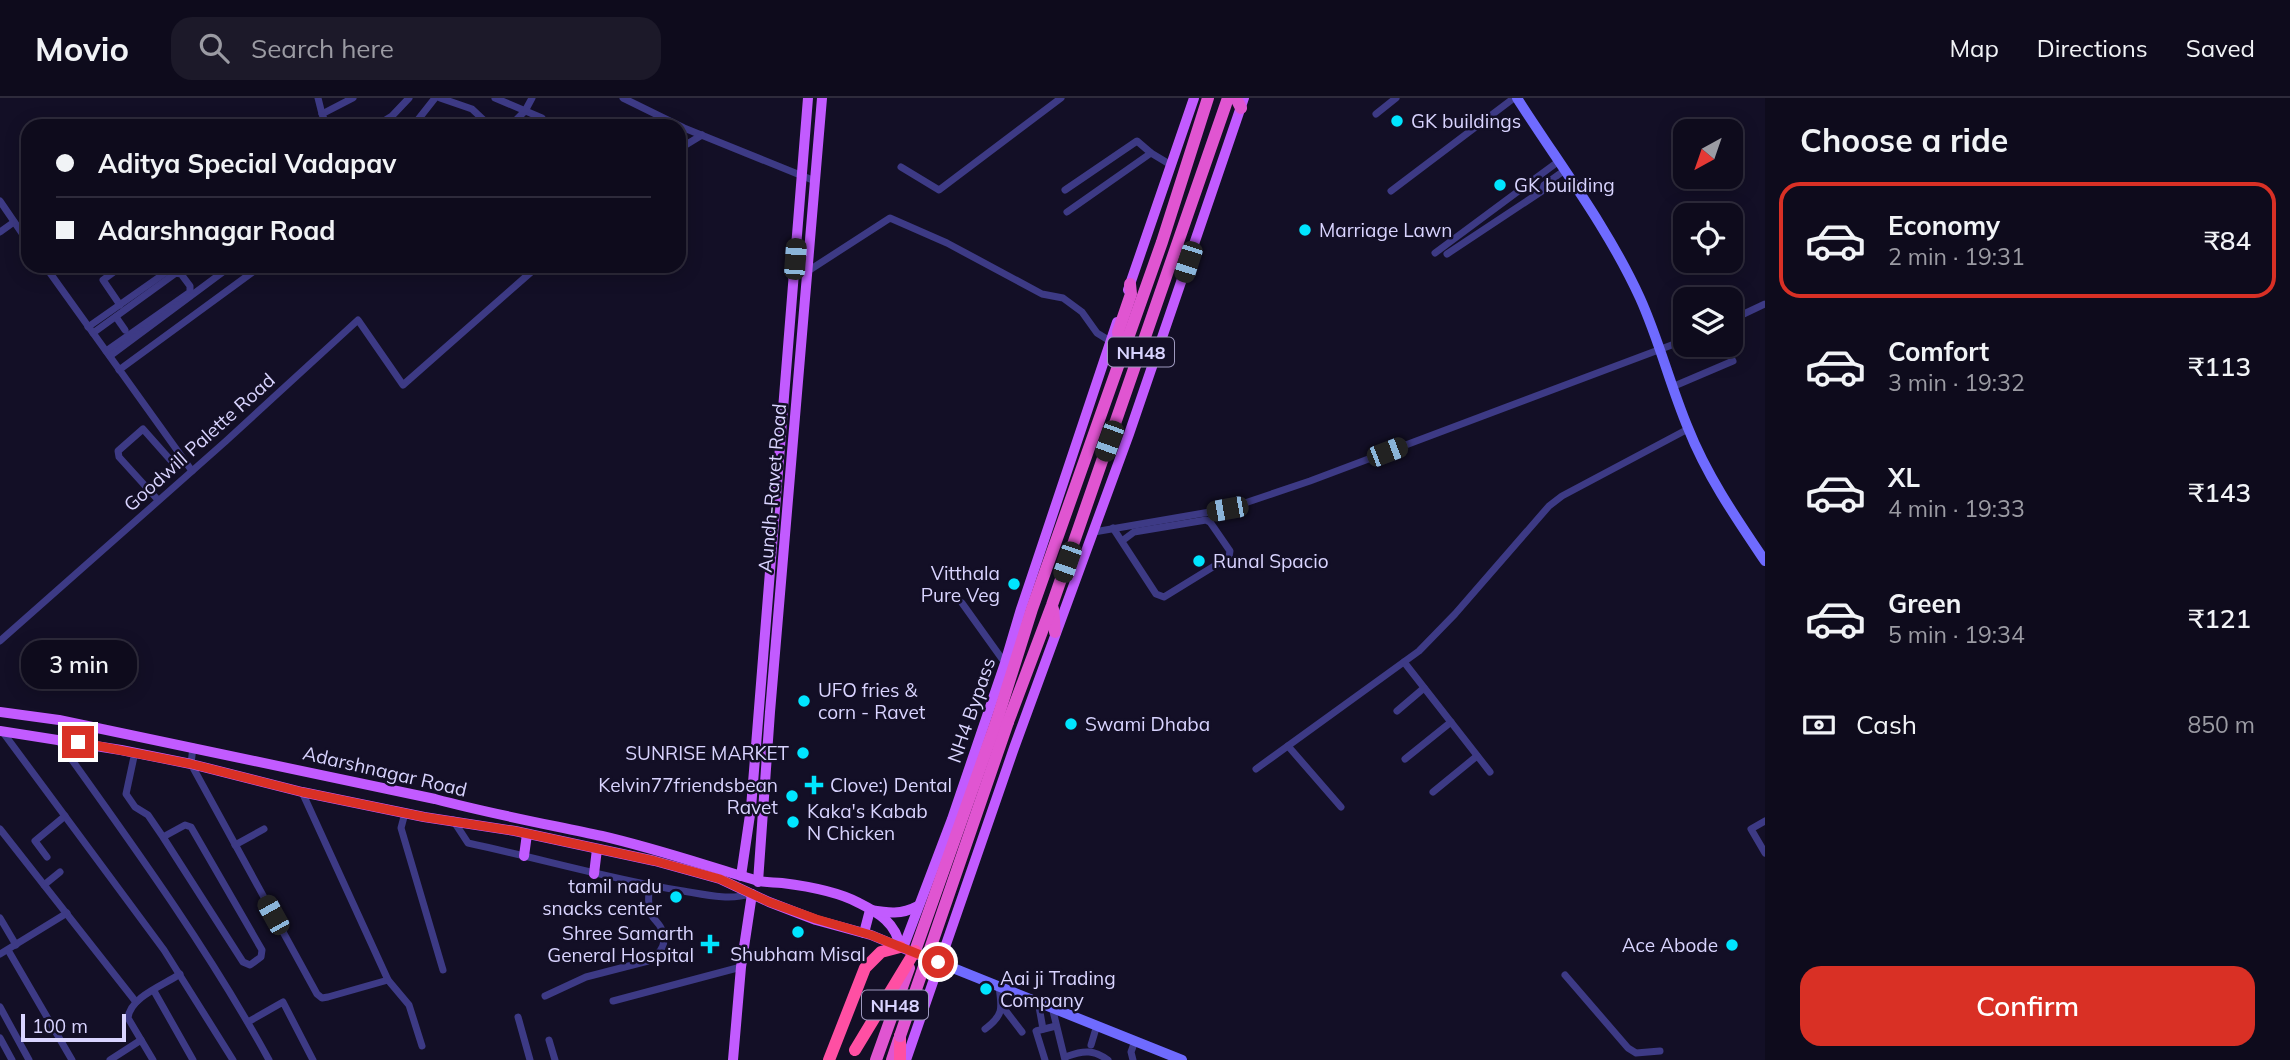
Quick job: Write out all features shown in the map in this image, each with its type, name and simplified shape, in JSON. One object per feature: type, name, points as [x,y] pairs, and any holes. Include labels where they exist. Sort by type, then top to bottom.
[{"type":"highway","name":"NH48","points":[[892,1060],[1003,721],[1016,637],[1030,616],[1122,356],[1208,98]]},
{"type":"highway","name":"NH48","points":[[876,1060],[906,949],[1052,605],[1228,98]]},
{"type":"highway","points":[[1122,356],[1118,332],[1131,294],[1130,284]]},
{"type":"highway","points":[[1052,605],[1055,632]]},
{"type":"highway","points":[[852,1055],[906,949]]},
{"type":"highway","points":[[829,1060],[865,968],[881,952],[906,949]]},
{"type":"highway","points":[[900,1060],[901,1036]]},
{"type":"main road","name":"Aundh-Ravet Road","points":[[741,876],[751,808],[808,98]]},
{"type":"main road","name":"Aundh-Ravet Road","points":[[758,882],[822,98]]},
{"type":"main road","name":"NH4 Bypass","points":[[906,949],[918,906],[952,819],[1016,637],[1111,341],[1194,98]]},
{"type":"main road","points":[[1515,98],[1604,229],[1640,299],[1688,429],[1718,490],[1765,561]]},
{"type":"main road","points":[[906,1060],[1055,632],[1094,532],[1240,101]]},
{"type":"main road","name":"Adarshnagar Road","points":[[0,712],[59,720],[435,799],[604,837],[758,882]]},
{"type":"main road","name":"Adarshnagar Road","points":[[1,731],[135,752],[302,792],[655,861],[720,879],[816,919],[864,933],[938,962]]},
{"type":"main road","points":[[524,856],[527,834]]},
{"type":"main road","points":[[594,874],[597,849]]},
{"type":"main road","points":[[758,882],[782,883],[840,895],[892,923],[906,949]]},
{"type":"main road","points":[[733,1060],[741,967],[752,894]]},
{"type":"main road","points":[[870,910],[894,914],[907,912],[918,906]]},
{"type":"main road","points":[[864,933],[870,910]]},
{"type":"main road","points":[[938,962],[1182,1060]]},
{"type":"street","points":[[318,98],[325,119]]},
{"type":"street","points":[[323,114],[353,98]]},
{"type":"street","points":[[387,119],[409,98]]},
{"type":"street","points":[[420,119],[435,98]]},
{"type":"street","points":[[440,98],[472,109],[483,119]]},
{"type":"street","points":[[495,98],[542,118]]},
{"type":"street","points":[[517,119],[532,98]]},
{"type":"street","points":[[622,98],[667,119]]},
{"type":"street","points":[[901,167],[939,190],[1060,98]]},
{"type":"street","points":[[1391,191],[1515,98]]},
{"type":"street","points":[[1376,114],[1394,99]]},
{"type":"street","points":[[686,128],[815,181]]},
{"type":"street","points":[[686,145],[702,135]]},
{"type":"street","points":[[1065,190],[1138,141],[1171,165]]},
{"type":"street","points":[[1066,212],[1152,153]]},
{"type":"street","points":[[1435,253],[1562,166]]},
{"type":"street","points":[[1447,254],[1542,191],[1544,185],[1562,166]]},
{"type":"street","points":[[0,201],[21,232]]},
{"type":"street","points":[[808,271],[890,218],[947,243],[1042,294],[1063,298],[1082,312],[1097,333],[1111,341]]},
{"type":"street","points":[[0,232],[14,222]]},
{"type":"street","points":[[50,273],[192,471]]},
{"type":"street","points":[[112,273],[103,280],[120,305]]},
{"type":"street","points":[[90,330],[165,273]]},
{"type":"street","points":[[90,330],[116,317],[176,273],[181,274],[190,286],[190,292],[108,354]]},
{"type":"street","points":[[108,354],[125,345],[222,273]]},
{"type":"street","points":[[120,370],[252,273]]},
{"type":"street","name":"Goodwill Palette Road","points":[[0,641],[358,320],[403,385],[530,273]]},
{"type":"street","points":[[1743,314],[1765,304]]},
{"type":"street","points":[[116,317],[125,330]]},
{"type":"street","points":[[125,345],[135,359]]},
{"type":"street","points":[[1094,532],[1227,509],[1310,481],[1673,345]]},
{"type":"street","points":[[1672,387],[1733,361]]},
{"type":"street","points":[[158,500],[119,457],[118,451],[143,429],[174,464]]},
{"type":"street","points":[[1256,769],[1419,651],[1455,614],[1549,506],[1562,496],[1688,429]]},
{"type":"street","points":[[1113,528],[1160,597],[1230,556],[1230,551],[1206,520],[1134,532],[1122,541]]},
{"type":"street","points":[[962,603],[1005,663]]},
{"type":"street","points":[[1404,662],[1490,772]]},
{"type":"street","points":[[1397,711],[1424,688]]},
{"type":"street","points":[[1405,759],[1451,722]]},
{"type":"street","points":[[1,731],[180,974],[233,1060]]},
{"type":"street","points":[[56,739],[175,904],[269,1060]]},
{"type":"street","points":[[1288,746],[1340,807]]},
{"type":"street","points":[[193,747],[191,764],[317,994],[322,998],[328,997],[388,981]]},
{"type":"street","points":[[135,752],[126,794],[163,836],[243,962],[250,965],[261,957],[262,950],[191,827],[185,825],[163,836]]},
{"type":"street","points":[[1433,792],[1477,756]]},
{"type":"street","points":[[302,792],[388,981],[408,1005],[422,1046]]},
{"type":"street","points":[[405,813],[401,828],[443,970]]},
{"type":"street","points":[[47,857],[35,841],[65,816]]},
{"type":"street","points":[[452,820],[468,843],[649,885],[727,898],[752,894]]},
{"type":"street","points":[[1765,821],[1751,830],[1765,853]]},
{"type":"street","points":[[0,829],[136,1002]]},
{"type":"street","points":[[235,845],[264,829]]},
{"type":"street","points":[[44,885],[60,872]]},
{"type":"street","points":[[545,996],[586,976],[648,961],[656,956],[664,940],[661,927],[649,908],[649,885]]},
{"type":"street","points":[[67,914],[4,952],[72,1060]]},
{"type":"street","points":[[0,918],[16,945]]},
{"type":"street","points":[[613,1001],[741,967]]},
{"type":"street","points":[[153,1060],[128,1018],[130,1010],[136,1002],[180,974]]},
{"type":"street","points":[[1565,975],[1628,1048],[1636,1053],[1660,1051]]},
{"type":"street","points":[[985,1029],[999,1017],[1002,1006],[999,987]]},
{"type":"street","points":[[154,991],[193,1060]]},
{"type":"street","points":[[1038,1000],[1043,1029]]},
{"type":"street","points":[[248,1022],[284,1002],[313,1060]]},
{"type":"street","points":[[1002,1006],[1022,1032]]},
{"type":"street","points":[[0,1007],[29,1060]]},
{"type":"street","points":[[1052,1007],[1067,1058],[1088,1051],[1108,1060]]},
{"type":"street","points":[[518,1017],[530,1060]]},
{"type":"street","points":[[1091,1045],[1097,1025]]},
{"type":"street","points":[[1045,1060],[1036,1031],[1056,1026]]},
{"type":"street","points":[[0,1038],[12,1060]]},
{"type":"street","points":[[110,1060],[141,1040]]},
{"type":"street","points":[[549,1040],[555,1060]]},
{"type":"street","points":[[1124,1060],[1132,1056],[1135,1041]]},
{"type":"place","name":"GK buildings","points":[[1397,121]]},
{"type":"place","name":"GK building","points":[[1500,185]]},
{"type":"place","name":"Marriage Lawn","points":[[1305,230]]},
{"type":"place","name":"Runal Spacio","points":[[1199,561]]},
{"type":"place","name":"Vitthala Pure Veg","points":[[1014,584]]},
{"type":"place","name":"UFO fries & corn - Ravet","points":[[804,701]]},
{"type":"place","name":"Swami Dhaba","points":[[1071,724]]},
{"type":"place","name":"SUNRISE MARKET","points":[[803,753]]},
{"type":"place","name":"Clove:) Dental","points":[[814,785]]},
{"type":"place","name":"Kelvin77friendsbean Ravet","points":[[792,796]]},
{"type":"place","name":"Kaka's Kabab N Chicken","points":[[793,822]]},
{"type":"place","name":"tamil nadu snacks center","points":[[676,897]]},
{"type":"place","name":"Shubham Misal","points":[[798,932]]},
{"type":"place","name":"Shree Samarth General Hospital","points":[[710,944]]},
{"type":"place","name":"Ace Abode","points":[[1732,945]]},
{"type":"place","name":"Aai ji Trading Company","points":[[986,989]]},
{"type":"route","points":[[78,742],[191,764],[302,792],[424,817],[515,831],[655,861],[732,883],[769,902],[871,935],[938,962]]}]
